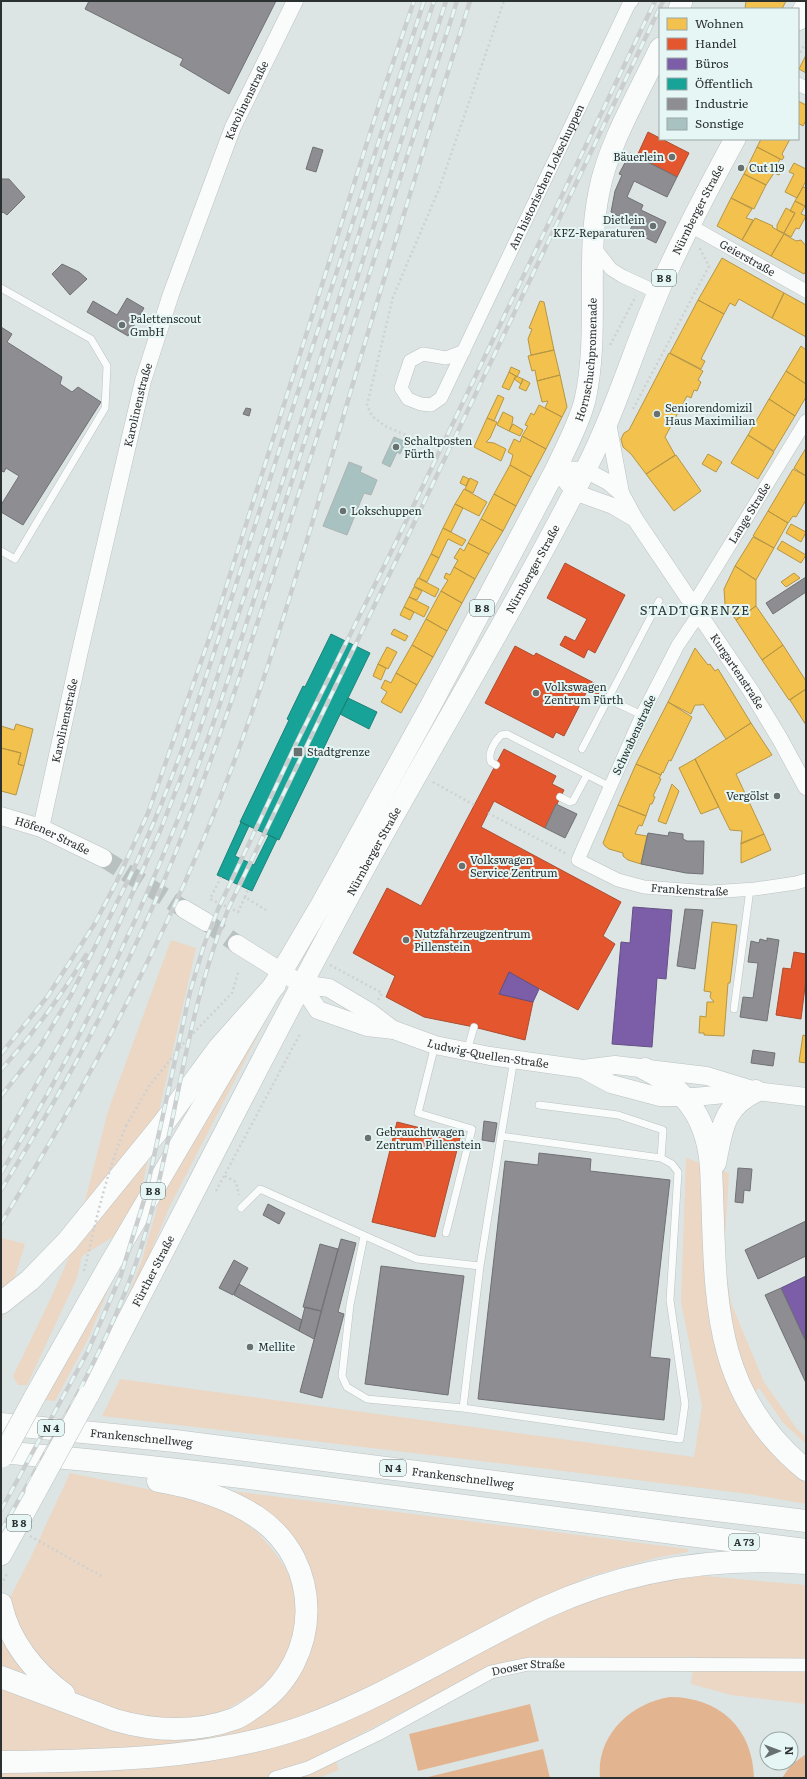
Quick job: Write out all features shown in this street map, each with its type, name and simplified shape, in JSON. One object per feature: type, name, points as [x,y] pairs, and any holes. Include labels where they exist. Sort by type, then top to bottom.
[{"type":"highway","points":[[1,1303],[30,1280],[67,1242],[163,1124],[219,1048],[278,978]]},
{"type":"highway","points":[[645,1069],[664,1080],[686,1098],[697,1114],[705,1133],[709,1146],[712,1176],[716,1288],[722,1333],[729,1358],[737,1381],[748,1403],[762,1425],[779,1445],[806,1470]]},
{"type":"highway","points":[[712,1176],[727,1116],[739,1100],[756,1091]]},
{"type":"highway","name":"Frankenschnellweg","points":[[1,1424],[175,1441],[806,1522]]},
{"type":"highway","points":[[1,1452],[102,1462],[155,1481],[184,1486],[215,1495],[258,1518],[276,1534],[293,1556],[301,1573],[305,1589],[307,1608],[305,1631],[300,1651],[289,1672],[278,1687],[266,1699],[234,1718],[193,1728],[161,1729],[133,1725],[114,1720],[89,1709],[1,1677]]},
{"type":"highway","name":"A 73","points":[[102,1462],[265,1480],[806,1550]]},
{"type":"highway","points":[[1,1762],[173,1755],[210,1750],[256,1741],[301,1727],[356,1705],[544,1608],[563,1599],[613,1582],[647,1572],[699,1564],[741,1561],[806,1563]]},
{"type":"highway","points":[[1,1604],[6,1622],[15,1641],[38,1671],[59,1690],[89,1709]]},
{"type":"main road","points":[[799,18],[806,5]]},
{"type":"main road","name":"Hornschuchpromenade","points":[[556,469],[579,417],[588,379],[592,331],[593,245],[599,191],[609,154],[659,50]]},
{"type":"main road","name":"Nürnberger Straße","points":[[301,984],[422,764],[511,610],[574,492],[608,423],[659,293],[694,234],[735,140]]},
{"type":"main road","name":"Nürnberger Straße","points":[[278,978],[321,905],[431,705],[556,469]]},
{"type":"main road","name":"Höfener Straße","points":[[1,816],[41,828],[103,858]]},
{"type":"main road","points":[[184,908],[206,922]]},
{"type":"main road","points":[[237,944],[278,978],[301,984]]},
{"type":"main road","name":"B 8","points":[[1,1459],[107,1269],[278,978]]},
{"type":"main road","name":"Ludwig-Quellen-Straße","points":[[301,984],[318,1010],[367,1027],[394,1030],[435,1044],[467,1052],[583,1070],[612,1084],[660,1097],[686,1098],[756,1091]]},
{"type":"main road","name":"Fürther Straße","points":[[1,1555],[88,1396],[301,984]]},
{"type":"main road","name":"Ludwig-Quellen-Straße","points":[[583,1070],[615,1065],[707,1076],[756,1091],[806,1097]]},
{"type":"street","name":"Karolinenstraße","points":[[41,828],[80,651],[143,381],[171,294],[233,127],[294,1]]},
{"type":"street","name":"Am historischen Lokschuppen","points":[[464,351],[446,358],[423,354],[410,361],[402,388],[408,398],[421,404],[431,405],[441,398],[464,351],[630,2]]},
{"type":"street","name":"Geierstraße","points":[[694,234],[806,291]]},
{"type":"street","points":[[593,245],[611,269],[622,276],[659,293]]},
{"type":"street","name":"Lange Straße","points":[[696,610],[806,421]]},
{"type":"street","points":[[608,423],[621,493]]},
{"type":"street","points":[[556,469],[574,492]]},
{"type":"street","name":"Kurgartenstraße","points":[[556,469],[585,470],[608,482],[621,493],[635,519],[751,691],[780,739],[806,787]]},
{"type":"street","name":"Kurgartenstraße","points":[[574,492],[613,506],[635,519]]},
{"type":"street","name":"Schwabenstraße","points":[[578,860],[642,715],[696,610]]},
{"type":"street","name":"Frankenstraße","points":[[578,860],[618,880],[644,887],[710,892],[750,889],[796,883],[806,880]]},
{"type":"street","name":"Dooser Straße","points":[[275,1778],[308,1768],[371,1738],[491,1672],[529,1664],[806,1665]]},
{"type":"lane","points":[[1,288],[91,339],[107,366],[105,408],[14,559],[1,551]]},
{"type":"lane","points":[[582,748],[659,601]]},
{"type":"lane","points":[[608,699],[642,715]]},
{"type":"lane","points":[[496,765],[491,762],[490,754],[501,735],[507,734],[610,786]]},
{"type":"lane","points":[[560,797],[573,801],[587,775]]},
{"type":"lane","points":[[734,1009],[750,889]]},
{"type":"lane","points":[[467,1052],[474,1027]]},
{"type":"lane","points":[[435,1044],[418,1113],[472,1129],[446,1233]]},
{"type":"lane","points":[[463,1408],[480,1266],[514,1059]]},
{"type":"lane","points":[[540,1105],[618,1115],[663,1130],[661,1158]]},
{"type":"lane","points":[[364,1236],[349,1313],[342,1376],[347,1387],[367,1399],[463,1408],[680,1440],[686,1404],[670,1300],[678,1172],[672,1164],[661,1158],[502,1136]]},
{"type":"lane","points":[[241,1208],[260,1189],[417,1259],[480,1266]]},
{"type":"path","points":[[419,440],[385,426],[372,416],[368,405],[393,297],[439,189],[504,1]]},
{"type":"path","points":[[799,55],[806,42]]},
{"type":"path","points":[[631,413],[709,266],[694,234]]},
{"type":"path","points":[[606,348],[610,344],[637,293]]},
{"type":"path","points":[[432,782],[474,805]]},
{"type":"path","points":[[488,813],[578,860]]},
{"type":"path","points":[[221,876],[210,899],[238,912],[248,889]]},
{"type":"path","points":[[245,897],[266,910]]},
{"type":"path","points":[[330,965],[376,990]]},
{"type":"path","points":[[84,1271],[106,1177],[126,1126],[149,1086],[182,1044],[232,992],[238,970]]},
{"type":"path","points":[[362,982],[364,978]]},
{"type":"path","points":[[225,1176],[236,1182]]},
{"type":"path","points":[[28,1535],[103,1577]]},
{"type":"shaded area","points":[[171,940],[196,948],[139,1200],[116,1235],[82,1256],[77,1278],[27,1385],[18,1385],[13,1376],[50,1300],[73,1248],[108,1111]]},
{"type":"shaded area","points":[[271,1010],[170,1206],[145,1265],[118,1321],[141,1263],[163,1188]]},
{"type":"shaded area","points":[[686,1158],[729,1173],[724,1257],[731,1303],[764,1382],[797,1429],[806,1437],[806,1444],[784,1424],[759,1388],[741,1405],[806,1479],[806,1504],[749,1494],[102,1416],[120,1379],[694,1457],[702,1406],[681,1302]]},
{"type":"shaded area","points":[[1,1239],[25,1244],[1,1322]]},
{"type":"shaded area","points":[[120,1261],[88,1339],[55,1401],[44,1400]]},
{"type":"shaded area","points":[[70,1473],[200,1500],[239,1518],[257,1532],[285,1567],[293,1584],[297,1620],[289,1651],[275,1675],[252,1695],[225,1710],[208,1715],[184,1719],[142,1718],[82,1697],[63,1684],[32,1651],[7,1603],[30,1559]]},
{"type":"shaded area","points":[[216,1489],[688,1549],[688,1552],[659,1557],[587,1577],[355,1696],[261,1731],[156,1748],[1,1753],[1,1684],[170,1736],[288,1683],[308,1575]]},
{"type":"shaded area","points":[[681,1574],[806,1585],[806,1704],[731,1695],[691,1684],[695,1657],[539,1660],[489,1667],[332,1749],[339,1770],[318,1778],[1,1778],[1,1770],[193,1759],[508,1634],[598,1595]]},
{"type":"shaded area","points":[[1,1631],[33,1679],[1,1668]]},
{"type":"shaded area","points":[[670,1697],[688,1698],[704,1703],[718,1709],[730,1719],[740,1730],[747,1744],[752,1760],[754,1778],[600,1778],[600,1762],[604,1748],[610,1735],[619,1724],[642,1706],[656,1700]]},
{"type":"shaded area","points":[[530,1704],[539,1741],[418,1771],[409,1734]]},
{"type":"shaded area","points":[[543,1749],[550,1778],[424,1778]]},
{"type":"shaded area","points":[[806,1754],[806,1778],[782,1778],[787,1771],[799,1771],[799,1759]]},
{"type":"building: Wohnen","points":[[746,1],[786,1],[782,8],[745,8]]},
{"type":"building: Wohnen","points":[[806,55],[806,73],[799,69]]},
{"type":"building: Wohnen","points":[[799,102],[806,105],[806,120],[803,126],[799,124]]},
{"type":"building: Wohnen","points":[[760,140],[789,140],[782,154],[784,157],[782,160],[757,147]]},
{"type":"building: Wohnen","points":[[757,147],[780,159],[775,169],[781,172],[779,175],[774,173],[766,185],[744,174]]},
{"type":"building: Wohnen","points":[[794,163],[806,169],[806,181],[797,198],[785,192],[794,174],[789,172]]},
{"type":"building: Wohnen","points":[[744,174],[766,185],[754,209],[731,198]]},
{"type":"building: Wohnen","points":[[803,187],[806,188],[806,207],[795,201]]},
{"type":"building: Wohnen","points":[[731,198],[752,209],[746,218],[753,220],[742,240],[717,226]]},
{"type":"building: Wohnen","points":[[795,201],[805,206],[801,214],[806,216],[799,229],[796,228],[791,237],[784,233],[795,213],[790,211]]},
{"type":"building: Wohnen","points":[[786,208],[795,213],[784,233],[777,230],[777,225]]},
{"type":"building: Wohnen","points":[[755,218],[773,226],[772,227],[784,234],[771,256],[742,240]]},
{"type":"building: Wohnen","points":[[784,234],[796,241],[801,240],[806,246],[806,271],[804,274],[771,256]]},
{"type":"building: Wohnen","points":[[722,258],[784,293],[772,318],[739,299],[735,306],[730,303],[724,314],[698,300]]},
{"type":"building: Wohnen","points":[[784,293],[806,305],[806,337],[772,318]]},
{"type":"building: Wohnen","points":[[698,300],[724,314],[701,359],[705,361],[701,369],[670,353]]},
{"type":"building: Wohnen","points":[[540,301],[544,302],[554,350],[531,355],[528,339],[532,329],[529,328]]},
{"type":"building: Wohnen","points":[[801,346],[806,350],[806,384],[786,371]]},
{"type":"building: Wohnen","points":[[554,350],[560,375],[537,381],[535,370],[532,371],[528,356]]},
{"type":"building: Wohnen","name":"Seniorendomizil Haus Maximilian","points":[[669,353],[703,371],[698,380],[701,382],[697,391],[694,390],[691,398],[687,396],[665,437],[675,455],[646,474],[631,454],[623,447],[621,439],[624,433],[629,430]]},
{"type":"building: Wohnen","points":[[511,367],[520,371],[517,377],[509,372]]},
{"type":"building: Wohnen","points":[[786,371],[806,384],[806,397],[795,416],[769,399]]},
{"type":"building: Wohnen","points":[[509,372],[516,376],[509,390],[502,387]]},
{"type":"building: Wohnen","points":[[560,375],[567,407],[562,417],[545,408],[548,401],[542,402],[537,381]]},
{"type":"building: Wohnen","points":[[516,376],[523,379],[521,384],[514,379]]},
{"type":"building: Wohnen","points":[[523,379],[530,383],[526,391],[519,388]]},
{"type":"building: Wohnen","points":[[498,395],[504,398],[494,421],[487,418]]},
{"type":"building: Wohnen","points":[[769,399],[795,416],[774,451],[748,435]]},
{"type":"building: Wohnen","points":[[539,405],[562,417],[546,449],[522,436],[528,426],[525,425],[531,413],[534,415]]},
{"type":"building: Wohnen","points":[[503,412],[513,417],[509,431],[497,425]]},
{"type":"building: Wohnen","points":[[487,418],[497,422],[490,438],[486,442],[494,443],[506,449],[501,461],[474,447]]},
{"type":"building: Wohnen","points":[[513,424],[523,430],[520,436],[509,431]]},
{"type":"building: Wohnen","points":[[748,435],[774,452],[758,479],[731,463]]},
{"type":"building: Wohnen","points":[[522,436],[546,449],[531,477],[510,465],[513,455],[508,452],[514,439],[520,442]]},
{"type":"building: Wohnen","points":[[806,448],[806,476],[794,468]]},
{"type":"building: Wohnen","points":[[708,454],[722,462],[716,472],[702,464]]},
{"type":"building: Wohnen","points":[[676,455],[701,491],[674,511],[646,474]]},
{"type":"building: Wohnen","points":[[510,465],[531,477],[516,506],[494,494]]},
{"type":"building: Wohnen","points":[[793,469],[806,476],[806,500],[796,517],[793,516],[788,523],[768,511]]},
{"type":"building: Wohnen","points":[[463,476],[469,479],[466,486],[460,483]]},
{"type":"building: Wohnen","points":[[470,478],[478,482],[473,493],[465,489]]},
{"type":"building: Wohnen","points":[[464,489],[487,502],[479,516],[455,504]]},
{"type":"building: Wohnen","points":[[494,494],[516,506],[503,531],[481,519]]},
{"type":"building: Wohnen","points":[[455,504],[463,508],[451,532],[443,528]]},
{"type":"building: Wohnen","points":[[768,511],[788,523],[774,548],[753,536]]},
{"type":"building: Wohnen","points":[[481,519],[503,531],[489,554],[468,543]]},
{"type":"building: Wohnen","points":[[791,524],[806,532],[801,542],[786,533]]},
{"type":"building: Wohnen","points":[[443,528],[466,540],[462,546],[448,539],[439,558],[431,554]]},
{"type":"building: Wohnen","points":[[753,537],[774,548],[756,580],[735,566]]},
{"type":"building: Wohnen","points":[[782,541],[806,555],[801,563],[777,549]]},
{"type":"building: Wohnen","points":[[468,543],[489,554],[475,579],[454,567],[458,560],[454,558],[460,548],[464,551]]},
{"type":"building: Wohnen","points":[[431,554],[439,558],[427,582],[419,578]]},
{"type":"building: Wohnen","points":[[735,566],[756,580],[756,606],[736,620],[725,604],[724,589]]},
{"type":"building: Wohnen","points":[[454,567],[475,579],[462,603],[441,591],[448,580],[444,578],[446,573],[450,575]]},
{"type":"building: Wohnen","points":[[794,573],[800,578],[786,587],[781,582]]},
{"type":"building: Wohnen","points":[[418,578],[439,589],[435,597],[414,586]]},
{"type":"building: Wohnen","points":[[414,587],[422,591],[417,600],[409,597]]},
{"type":"building: Wohnen","points":[[441,591],[462,603],[447,631],[426,619]]},
{"type":"building: Wohnen","points":[[409,597],[429,607],[424,617],[404,607]]},
{"type":"building: Wohnen","points":[[756,606],[783,645],[762,660],[736,620]]},
{"type":"building: Wohnen","points":[[404,607],[414,612],[410,620],[400,615]]},
{"type":"building: Wohnen","points":[[426,619],[447,631],[433,657],[412,645]]},
{"type":"building: Wohnen","points":[[394,629],[408,636],[405,641],[391,634]]},
{"type":"building: Wohnen","points":[[412,645],[433,657],[417,685],[396,673]]},
{"type":"building: Wohnen","points":[[783,645],[806,681],[806,689],[789,700],[762,660]]},
{"type":"building: Wohnen","points":[[387,647],[397,652],[388,669],[378,664]]},
{"type":"building: Wohnen","points":[[695,648],[708,665],[710,664],[715,671],[718,669],[751,723],[726,739],[703,704],[695,705],[691,714],[668,702]]},
{"type":"building: Wohnen","points":[[378,664],[386,668],[381,680],[373,676]]},
{"type":"building: Wohnen","points":[[396,673],[417,685],[401,713],[381,702],[387,692],[381,688],[385,680],[391,683]]},
{"type":"building: Wohnen","points":[[806,689],[806,725],[790,700]]},
{"type":"building: Wohnen","points":[[668,702],[692,717],[671,761],[669,760],[661,775],[636,764]]},
{"type":"building: Wohnen","points":[[751,723],[772,755],[736,774],[764,834],[741,844],[742,831],[730,830],[695,759]]},
{"type":"building: Wohnen","points":[[16,724],[33,729],[24,766],[18,764],[21,753],[1,748],[1,726],[14,730]]},
{"type":"building: Wohnen","points":[[1,748],[21,753],[18,764],[24,766],[16,795],[1,791]]},
{"type":"building: Wohnen","points":[[695,759],[719,807],[701,814],[679,768]]},
{"type":"building: Wohnen","points":[[636,764],[661,775],[659,778],[661,779],[653,796],[655,797],[652,804],[650,804],[646,816],[618,805]]},
{"type":"building: Wohnen","points":[[672,784],[679,791],[666,824],[658,821]]},
{"type":"building: Wohnen","points":[[618,805],[646,816],[642,826],[639,825],[635,834],[647,836],[641,864],[628,860],[623,856],[623,853],[609,849],[603,843]]},
{"type":"building: Wohnen","points":[[764,834],[771,850],[741,863],[741,843]]},
{"type":"building: Wohnen","points":[[712,922],[737,925],[730,983],[728,983],[724,1036],[704,1035],[704,1033],[699,1033],[700,1016],[706,1017],[707,1002],[714,1002],[710,997],[711,992],[704,991]]},
{"type":"building: Wohnen","points":[[803,1035],[806,1036],[806,1063],[799,1062]]},
{"type":"building: Handel","points":[[648,132],[659,138],[659,140],[664,140],[689,153],[677,177],[637,156]]},
{"type":"building: Handel","points":[[565,563],[625,595],[595,653],[588,649],[584,658],[560,645],[565,636],[575,641],[587,619],[547,598]]},
{"type":"building: Handel","points":[[515,646],[534,656],[536,653],[602,687],[597,696],[587,691],[564,736],[556,732],[553,738],[485,703]]},
{"type":"building: Handel","points":[[504,749],[556,776],[552,784],[564,790],[545,828],[494,801],[481,827],[621,902],[603,936],[615,944],[578,1010],[509,972],[499,994],[533,1002],[525,1040],[474,1027],[424,1017],[386,997],[395,976],[353,953],[387,888],[421,906]]},
{"type":"building: Handel","points":[[794,952],[806,954],[806,979],[801,1019],[776,1015],[783,968],[791,969]]},
{"type":"building: Handel","points":[[397,1122],[460,1138],[435,1237],[372,1222]]},
{"type":"building: Büros","points":[[633,907],[672,910],[666,979],[657,978],[652,1047],[612,1044],[621,942],[630,943]]},
{"type":"building: Büros","points":[[509,972],[539,989],[533,1002],[499,994]]},
{"type":"building: Büros","points":[[806,1276],[806,1342],[781,1288]]},
{"type":"building: Öffentlich","points":[[331,634],[370,653],[279,840],[240,822],[289,720],[287,719],[303,686],[305,687]]},
{"type":"building: Öffentlich","points":[[348,698],[377,712],[369,729],[340,714]]},
{"type":"building: Öffentlich","points":[[241,822],[249,826],[235,856],[254,865],[269,835],[277,839],[252,891],[217,875]]},
{"type":"building: Industrie","points":[[89,1],[276,1],[229,94],[180,65],[183,59],[85,9]]},
{"type":"building: Industrie","points":[[313,147],[323,150],[316,172],[306,169]]},
{"type":"building: Industrie","points":[[630,153],[677,177],[667,197],[634,181],[627,197],[643,205],[641,210],[666,222],[656,243],[630,230],[633,224],[611,212],[615,191],[622,175],[619,174]]},
{"type":"building: Industrie","points":[[1,179],[9,179],[25,197],[7,215],[3,212],[1,214]]},
{"type":"building: Industrie","points":[[62,264],[79,272],[87,279],[70,295],[52,274]]},
{"type":"building: Industrie","name":"Palettenscout GmbH","points":[[127,298],[144,308],[128,336],[87,312],[93,301],[117,315]]},
{"type":"building: Industrie","points":[[1,327],[12,334],[7,342],[62,377],[60,384],[72,392],[78,387],[101,402],[23,525],[1,512],[1,505],[19,476],[6,468],[4,472],[1,471]]},
{"type":"building: Industrie","points":[[246,408],[251,409],[249,416],[243,414]]},
{"type":"building: Industrie","points":[[806,577],[806,592],[773,614],[766,603]]},
{"type":"building: Industrie","points":[[556,804],[577,814],[565,838],[545,828]]},
{"type":"building: Industrie","points":[[669,832],[683,834],[683,839],[687,841],[704,841],[703,874],[686,873],[641,864],[648,833],[668,836]]},
{"type":"building: Industrie","points":[[685,909],[703,910],[695,969],[677,966]]},
{"type":"building: Industrie","points":[[767,938],[779,940],[767,1021],[740,1017],[743,997],[753,998],[758,963],[748,962],[751,941],[759,943],[760,939],[767,941]]},
{"type":"building: Industrie","points":[[753,1050],[775,1053],[773,1066],[751,1063]]},
{"type":"building: Industrie","points":[[484,1121],[497,1123],[494,1142],[482,1140]]},
{"type":"building: Industrie","points":[[539,1153],[591,1159],[590,1171],[670,1180],[650,1357],[670,1359],[664,1420],[478,1399],[505,1161],[538,1165]]},
{"type":"building: Industrie","points":[[738,1168],[752,1169],[750,1191],[744,1190],[743,1203],[735,1202]]},
{"type":"building: Industrie","points":[[268,1204],[285,1213],[279,1224],[263,1215]]},
{"type":"building: Industrie","points":[[806,1221],[806,1256],[758,1279],[745,1250]]},
{"type":"building: Industrie","points":[[341,1239],[356,1243],[338,1312],[344,1314],[322,1398],[300,1392]]},
{"type":"building: Industrie","points":[[320,1244],[338,1249],[321,1311],[303,1307]]},
{"type":"building: Industrie","points":[[234,1260],[248,1268],[233,1295],[219,1288]]},
{"type":"building: Industrie","points":[[381,1266],[464,1276],[448,1395],[365,1384]]},
{"type":"building: Industrie","points":[[239,1284],[302,1320],[299,1331],[234,1295]]},
{"type":"building: Industrie","points":[[781,1288],[806,1342],[806,1383],[765,1295]]},
{"type":"building: Industrie","points":[[305,1307],[321,1311],[314,1339],[299,1331]]},
{"type":"building: Sonstige","name":"Schaltposten Fürth","points":[[394,437],[406,442],[400,454],[397,452],[390,467],[382,463]]},
{"type":"building: Sonstige","name":"Lokschuppen","points":[[349,462],[362,467],[360,472],[377,480],[371,495],[364,493],[347,535],[323,526]]},
{"type":"tunnel","points":[[103,858],[184,909]]},
{"type":"tunnel","points":[[206,922],[237,944]]},
{"type":"railway","points":[[1,1054],[47,997],[94,925],[116,883],[148,813],[216,619],[385,86],[414,1]]},
{"type":"railway","points":[[1,1096],[39,1048],[71,995],[136,864],[161,805],[182,750],[218,640],[424,1]]},
{"type":"railway","points":[[1,1146],[69,1027],[102,962],[160,831],[199,732],[282,483],[386,147],[434,1]]},
{"type":"railway","points":[[1,1173],[51,1088],[119,956],[159,865],[186,797],[233,665],[446,1]]},
{"type":"railway","points":[[1,1190],[50,1109],[96,1026],[157,898],[194,805],[212,757],[262,608],[457,1]]},
{"type":"railway","points":[[1,1223],[30,1177],[110,1035],[182,888],[226,782],[267,669],[382,285],[470,1]]},
{"type":"railway","points":[[1,1510],[88,1351],[121,1275],[145,1197],[190,992],[204,945],[219,907],[296,744],[398,538],[655,1]]},
{"type":"railway","points":[[660,8],[663,1]]},
{"type":"railway","points":[[1,1531],[77,1394],[112,1323],[127,1287],[140,1251],[163,1165],[190,1034],[201,991],[213,949],[229,907],[659,9]]},
{"type":"railway","points":[[1,1070],[46,1014],[86,955]]},
{"type":"place","name":"Bäuerlein","points":[[672,157]]},
{"type":"place","name":"Cut 119","points":[[741,168]]},
{"type":"place","name":"Dietlein KFZ-Reparaturen","points":[[653,226]]},
{"type":"place","name":"Palettenscout GmbH","points":[[122,325]]},
{"type":"place","name":"Seniorendomizil Haus Maximilian","points":[[657,414]]},
{"type":"place","name":"Schaltposten Fürth","points":[[396,447]]},
{"type":"place","name":"Lokschuppen","points":[[343,511]]},
{"type":"place","name":"Volkswagen Zentrum Fürth","points":[[536,693]]},
{"type":"place","name":"Stadtgrenze","points":[[298,752]]},
{"type":"place","name":"Vergölst","points":[[777,796]]},
{"type":"place","name":"Volkswagen Service Zentrum","points":[[462,866]]},
{"type":"place","name":"Nutzfahrzeugzentrum Pillenstein","points":[[406,940]]},
{"type":"place","name":"Gebrauchtwagen Zentrum Pillenstein","points":[[368,1138]]},
{"type":"place","name":"Mellite","points":[[250,1347]]},
{"type":"district","name":"STADTGRENZE","points":[[695,610]]}]
